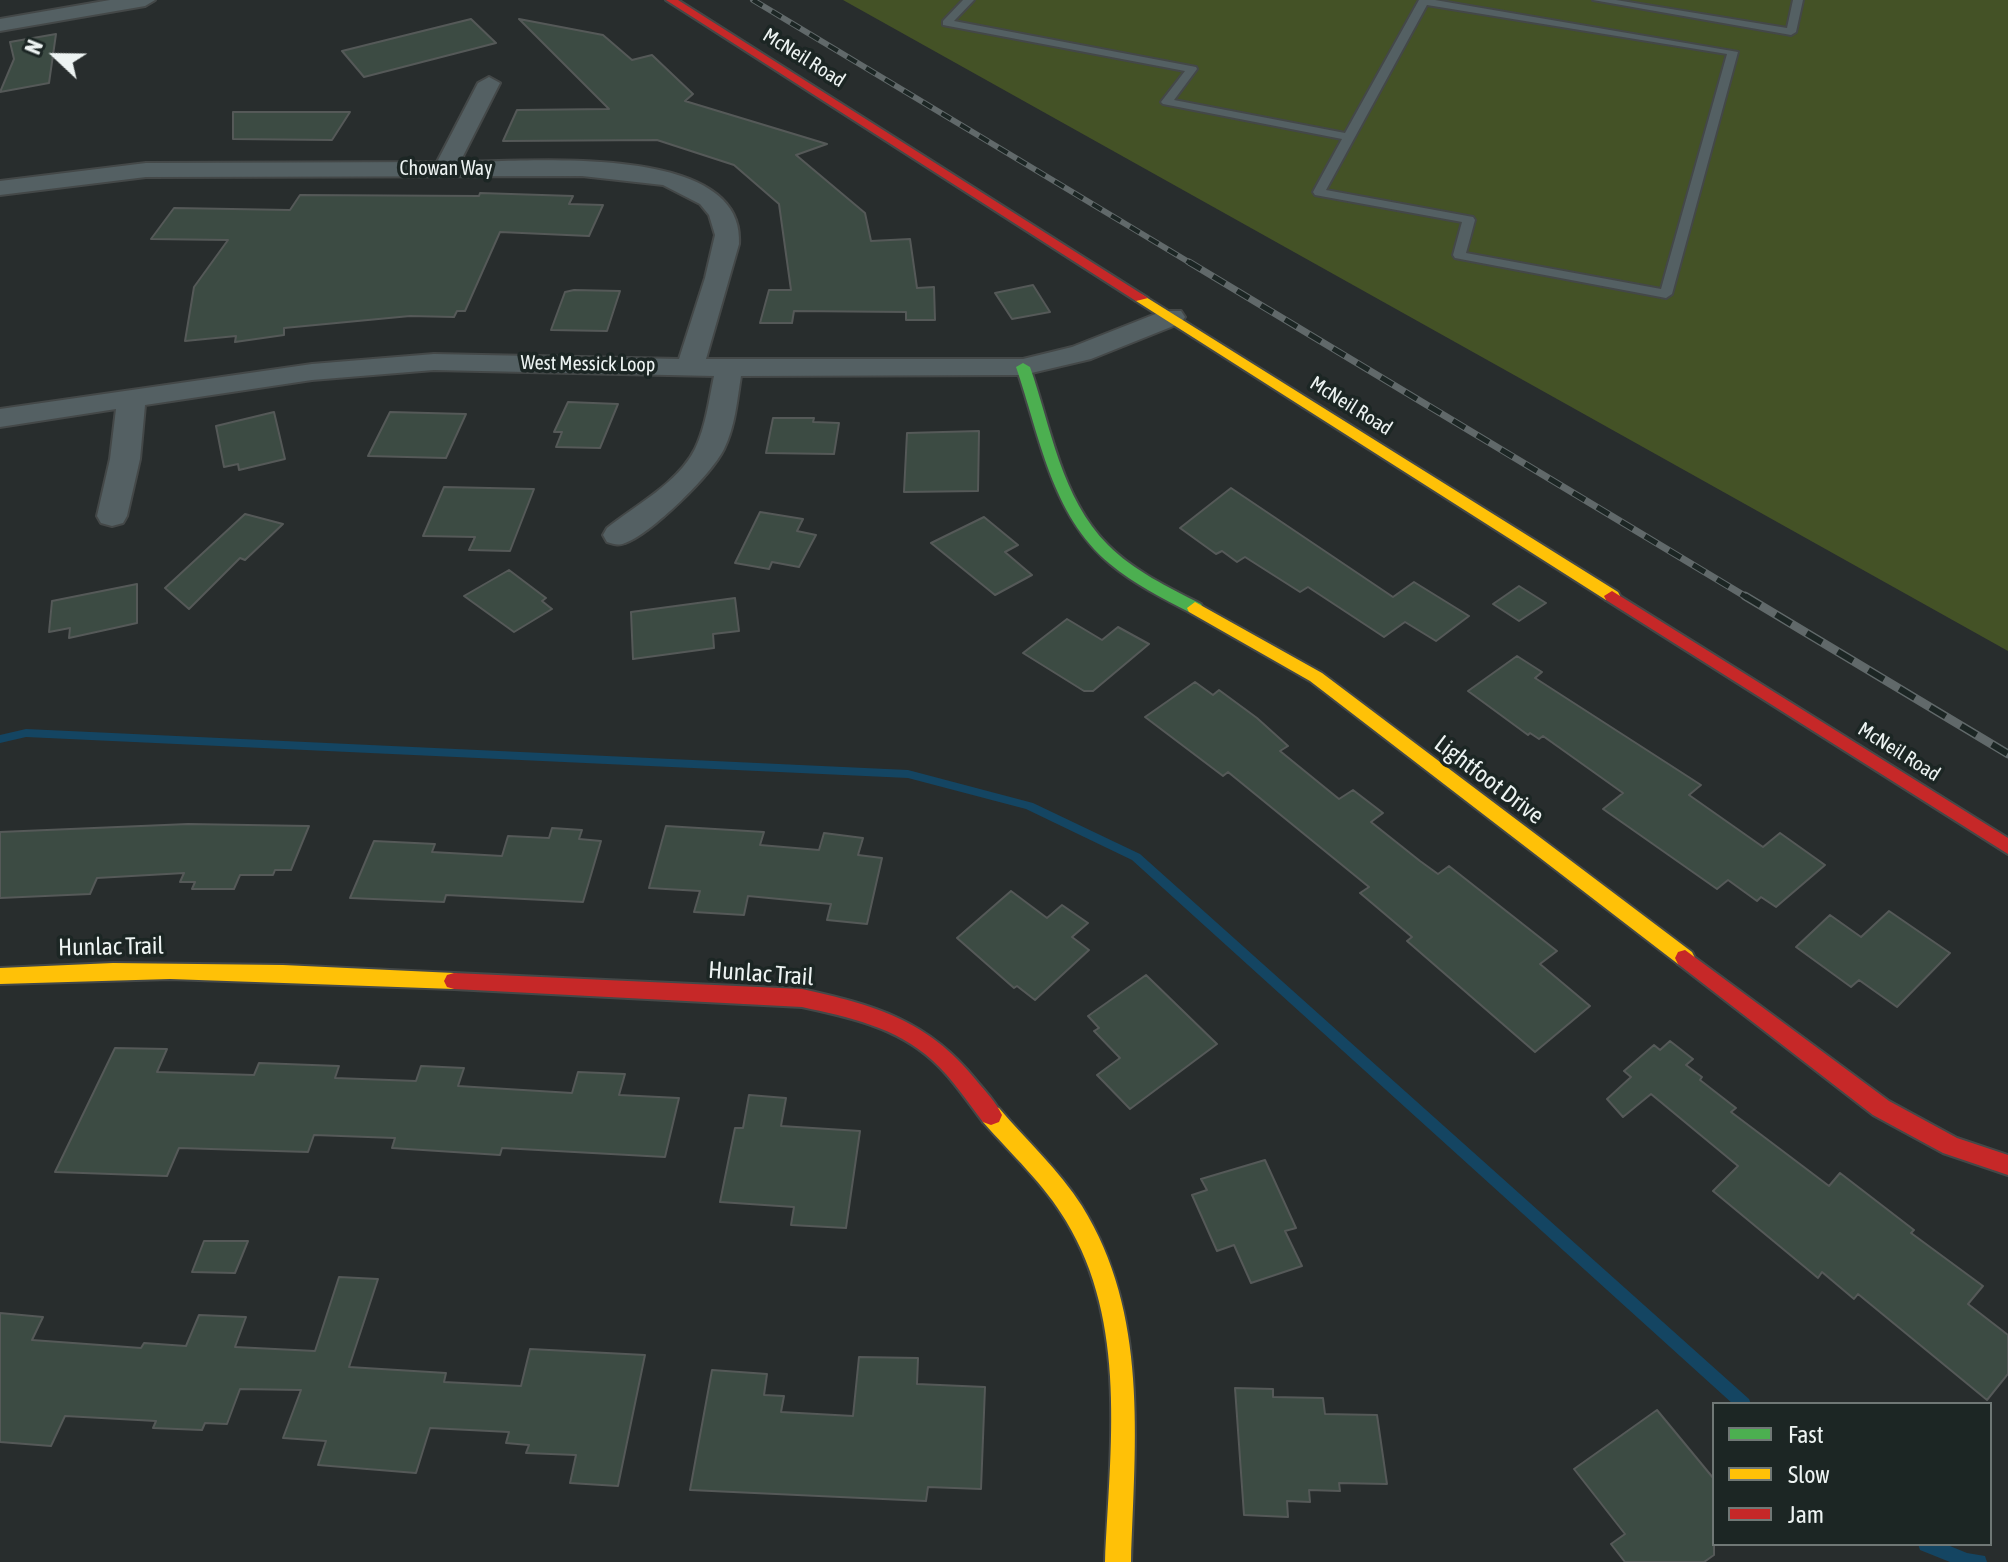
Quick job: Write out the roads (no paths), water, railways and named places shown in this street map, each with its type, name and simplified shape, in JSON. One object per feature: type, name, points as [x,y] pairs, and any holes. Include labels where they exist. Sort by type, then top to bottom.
[{"type":"street","points":[[0,25],[145,0]]},
{"type":"street","name":"McNeil Road","points":[[671,0],[2008,847]]},
{"type":"street","points":[[445,169],[489,83]]},
{"type":"street","name":"Chowan Way","points":[[0,188],[146,170],[582,169],[626,172],[684,183],[710,198],[721,215],[728,238],[690,367]]},
{"type":"street","name":"West Messick Loop","points":[[0,418],[312,372],[434,362],[729,368],[1023,367],[1081,353],[1172,317]]},
{"type":"street","name":"Lightfoot Drive","points":[[1023,367],[1046,439],[1074,510],[1094,540],[1112,557],[1141,577],[1316,677],[1881,1108],[1951,1146],[2008,1165]]},
{"type":"street","points":[[618,535],[689,476],[706,457],[715,437],[729,368]]},
{"type":"street","points":[[112,516],[125,459],[131,401]]},
{"type":"street","name":"Hunlac Trail","points":[[0,976],[84,970],[259,971],[802,998],[851,1008],[898,1026],[938,1052],[1073,1212],[1095,1252],[1111,1295],[1123,1359],[1118,1562]]},
{"type":"lane","points":[[969,0],[947,23],[1192,69],[1167,102],[1347,137]]},
{"type":"lane","points":[[1423,0],[1733,52],[1666,294],[1459,255],[1469,220],[1319,192],[1423,0]]},
{"type":"lane","points":[[1598,0],[1791,32],[1798,0]]},
{"type":"waterway","points":[[0,739],[26,733],[908,774],[1029,806],[1136,857],[1742,1402]]},
{"type":"waterway","points":[[1931,1546],[1967,1561],[1979,1562]]},
{"type":"railway","points":[[753,0],[1192,264]]},
{"type":"railway","points":[[1189,262],[1748,598]]},
{"type":"railway","points":[[1745,596],[2008,754]]}]
